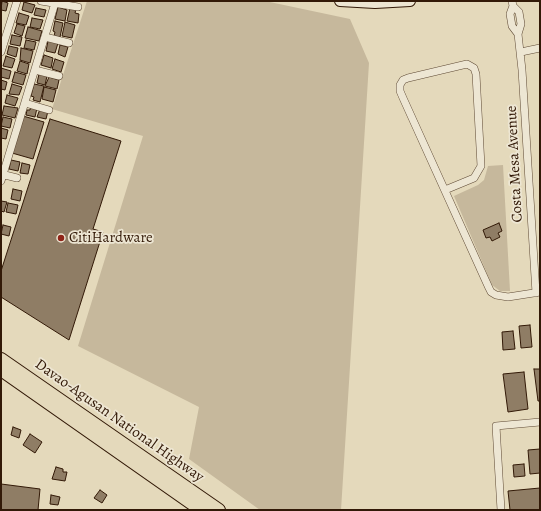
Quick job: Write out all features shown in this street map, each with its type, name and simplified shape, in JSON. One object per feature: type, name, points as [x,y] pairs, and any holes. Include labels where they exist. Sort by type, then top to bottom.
[{"type":"highway","name":"Davao-Agusan National Highway","points":[[1,359],[162,476],[201,510]]},
{"type":"highway","name":"Davao-Agusan National Highway","points":[[1,370],[162,476],[219,510]]},
{"type":"main road","points":[[340,1],[375,3],[410,1]]},
{"type":"street","points":[[1,52],[17,1]]},
{"type":"street","points":[[41,1],[78,7]]},
{"type":"street","points":[[17,178],[2,177],[55,3]]},
{"type":"street","name":"Costa Mesa Avenue","points":[[513,3],[510,14],[512,26],[518,34],[521,52],[538,292]]},
{"type":"street","points":[[45,37],[69,43]]},
{"type":"street","points":[[521,52],[540,48]]},
{"type":"street","points":[[445,190],[474,178],[481,166],[476,74],[474,68],[467,64],[403,80],[400,85],[403,98],[491,292],[501,297],[538,292]]},
{"type":"street","points":[[35,70],[59,76]]},
{"type":"street","points":[[25,103],[49,110]]},
{"type":"street","points":[[501,510],[496,426],[540,422]]},
{"type":"shaded area","points":[[87,1],[265,1],[350,19],[369,63],[341,510],[260,510],[189,459],[199,407],[78,346],[143,136],[52,109]]},
{"type":"shaded area","points":[[503,165],[510,291],[500,291],[492,285],[454,196],[478,185],[484,180],[488,166]]},
{"type":"building","points":[[2,1],[8,3],[6,11],[1,10]]},
{"type":"building","points":[[24,2],[35,5],[32,13],[22,10]]},
{"type":"building","points":[[58,7],[67,10],[65,21],[55,19]]},
{"type":"building","points":[[36,8],[46,10],[44,17],[34,15]]},
{"type":"building","points":[[70,8],[76,9],[75,13],[79,14],[78,23],[67,21]]},
{"type":"building","points":[[19,13],[29,16],[26,25],[16,23]]},
{"type":"building","points":[[32,18],[43,20],[40,29],[30,27]]},
{"type":"building","points":[[55,21],[63,23],[60,37],[54,36],[55,32],[53,31]]},
{"type":"building","points":[[65,22],[75,25],[72,38],[62,36]]},
{"type":"building","points":[[17,24],[25,26],[22,36],[14,33]]},
{"type":"building","points":[[28,27],[42,31],[39,41],[25,38]]},
{"type":"building","points":[[12,35],[22,37],[20,46],[10,44]]},
{"type":"building","points":[[26,40],[36,42],[34,50],[24,48]]},
{"type":"building","points":[[48,41],[58,43],[55,53],[46,51]]},
{"type":"building","points":[[60,45],[68,47],[65,57],[58,54]]},
{"type":"building","points":[[9,46],[18,48],[16,57],[7,54]]},
{"type":"building","points":[[21,48],[33,51],[30,63],[20,60]]},
{"type":"building","points":[[44,55],[53,58],[51,68],[41,65]]},
{"type":"building","points":[[6,56],[15,59],[12,68],[3,66]]},
{"type":"building","points":[[55,59],[64,62],[61,72],[52,69]]},
{"type":"building","points":[[20,61],[29,64],[27,74],[17,71]]},
{"type":"building","points":[[1,68],[11,71],[9,79],[1,77]]},
{"type":"building","points":[[15,72],[26,75],[23,85],[12,82]]},
{"type":"building","points":[[39,74],[47,76],[45,85],[37,83]]},
{"type":"building","points":[[49,77],[59,80],[57,89],[45,86]]},
{"type":"building","points":[[1,80],[7,82],[5,90],[1,89]]},
{"type":"building","points":[[12,84],[22,87],[19,95],[9,94]]},
{"type":"building","points":[[34,84],[44,86],[40,102],[33,100],[34,97],[31,96]]},
{"type":"building","points":[[44,87],[56,90],[53,102],[42,99]]},
{"type":"building","points":[[7,95],[18,98],[15,106],[5,103]]},
{"type":"building","points":[[4,106],[18,108],[15,118],[2,115]]},
{"type":"building","points":[[31,106],[37,108],[35,117],[26,115],[27,110],[30,110]]},
{"type":"building","points":[[40,109],[48,111],[46,119],[37,117]]},
{"type":"building","points":[[23,116],[44,122],[33,159],[12,153]]},
{"type":"building","points":[[3,117],[12,119],[10,128],[1,126]]},
{"type":"building","points":[[50,119],[121,141],[93,229],[103,232],[69,340],[1,297],[1,271]]},
{"type":"building","points":[[1,128],[8,130],[6,139],[1,138]]},
{"type":"building","points":[[11,160],[20,162],[18,171],[9,169]]},
{"type":"building","points":[[22,163],[30,165],[28,174],[20,173]]},
{"type":"building","points":[[13,189],[22,191],[20,201],[11,199]]},
{"type":"building","points":[[1,201],[7,202],[4,212],[1,211]]},
{"type":"building","points":[[8,203],[18,205],[16,214],[6,212]]},
{"type":"building","points":[[499,223],[502,231],[498,233],[500,237],[492,241],[490,237],[486,238],[483,230]]},
{"type":"building","points":[[3,225],[11,227],[9,236],[1,234]]},
{"type":"building","points":[[530,325],[532,347],[521,348],[519,326]]},
{"type":"building","points":[[513,331],[515,349],[503,350],[502,332]]},
{"type":"building","points":[[534,369],[540,369],[540,401],[538,401]]},
{"type":"building","points":[[524,372],[528,409],[508,412],[503,374]]},
{"type":"building","points":[[13,427],[21,430],[19,438],[11,435]]},
{"type":"building","points":[[30,434],[42,442],[35,453],[23,445]]},
{"type":"building","points":[[540,449],[540,473],[530,474],[528,450]]},
{"type":"building","points":[[524,464],[525,476],[514,477],[513,465]]},
{"type":"building","points":[[56,467],[63,469],[63,472],[67,472],[65,481],[52,479]]},
{"type":"building","points":[[1,484],[40,489],[38,510],[1,510]]},
{"type":"building","points":[[540,488],[540,510],[510,510],[508,491]]},
{"type":"building","points":[[100,490],[107,495],[102,503],[94,498]]},
{"type":"building","points":[[51,495],[60,497],[58,505],[50,504]]},
{"type":"place","name":"CitiHardware","points":[[61,238]]}]
